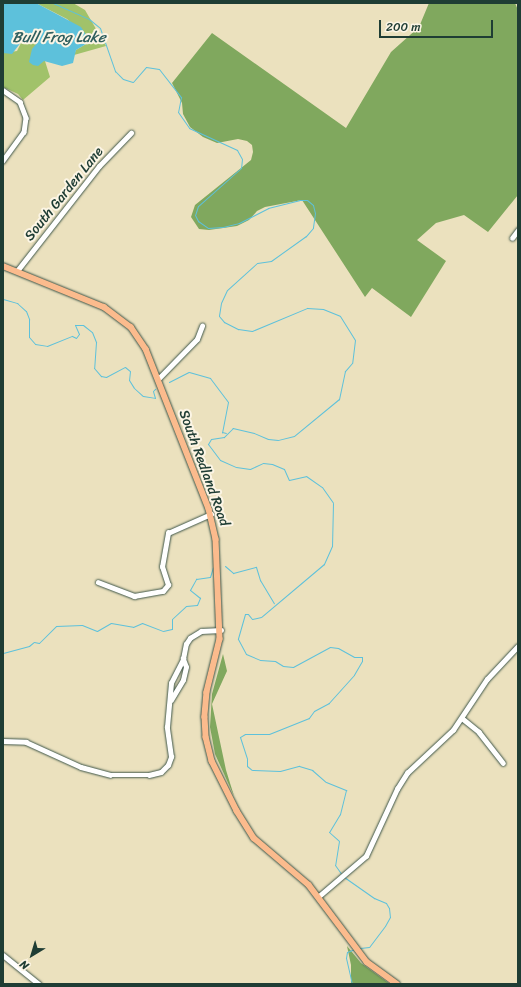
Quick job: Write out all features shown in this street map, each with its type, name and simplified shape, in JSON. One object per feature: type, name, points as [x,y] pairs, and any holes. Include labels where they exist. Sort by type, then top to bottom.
[{"type":"main road","name":"South Redland Road","points":[[3,266],[93,301],[121,318],[143,343],[159,378],[211,514],[218,552],[221,630],[218,652],[205,707],[206,737],[212,761],[249,831],[264,848],[300,876],[318,897],[363,958],[378,972],[397,984]]},
{"type":"street","points":[[3,90],[20,102],[26,118],[24,132],[3,161]]},
{"type":"street","name":"South Garden Lane","points":[[17,271],[99,166],[131,133]]},
{"type":"street","points":[[512,238],[518,230]]},
{"type":"street","points":[[159,378],[197,339],[202,326]]},
{"type":"street","points":[[98,582],[134,596],[163,591],[168,585],[162,567],[168,533],[211,514]]},
{"type":"street","points":[[3,741],[26,742],[81,766],[110,775],[157,773],[165,769],[171,757],[166,727],[173,677],[183,659],[186,644],[195,634],[205,630],[221,630]]},
{"type":"street","points":[[318,897],[358,864],[372,847],[404,777],[462,718],[487,679],[518,646]]},
{"type":"street","points":[[170,702],[183,680],[186,667],[183,659]]},
{"type":"street","points":[[462,718],[480,732],[503,763]]},
{"type":"street","points":[[3,955],[39,984]]},
{"type":"green space","points":[[36,3],[73,3],[85,10],[106,46],[74,55],[76,50],[86,44],[88,38],[67,19]]},
{"type":"green space","points":[[429,3],[515,3],[518,10],[518,195],[488,232],[464,215],[436,223],[417,240],[446,261],[411,317],[372,288],[365,297],[302,200],[265,207],[257,211],[249,220],[237,226],[209,230],[199,229],[191,217],[195,205],[251,160],[253,152],[252,145],[247,141],[238,139],[217,143],[203,137],[190,127],[183,114],[182,103],[172,83],[212,33],[346,128],[391,52],[419,27]]},
{"type":"green space","points":[[32,40],[39,42],[50,77],[23,100],[18,94],[3,87],[3,51],[4,53],[17,51],[22,41]]},
{"type":"green space","points":[[223,654],[227,671],[212,704],[226,770],[234,796],[215,754],[210,727],[212,694]]},
{"type":"green space","points":[[347,946],[361,963],[390,984],[351,984],[351,965]]},
{"type":"water","name":"Bull Frog Lake","points":[[3,3],[36,3],[81,27],[88,38],[86,44],[76,50],[73,63],[62,66],[44,61],[38,66],[29,62],[32,49],[38,42],[37,40],[22,41],[12,54],[3,53]]},
{"type":"waterway","points":[[53,3],[89,19],[100,28],[115,71],[123,79],[133,82],[146,67],[159,69],[181,97],[178,112],[189,128],[237,150],[242,159],[241,168],[198,206],[195,215],[198,221],[208,228],[223,227],[239,223],[268,208],[299,200],[307,200],[313,205],[315,213],[313,228],[306,236],[271,261],[257,263],[227,290],[221,303],[219,316],[224,322],[238,329],[252,331],[307,308],[323,309],[340,316],[355,340],[352,363],[345,371],[339,399],[294,436],[278,440],[268,439],[254,433],[233,428],[224,437],[211,439],[208,444],[220,460],[236,467],[250,469],[263,463],[272,464],[284,469],[289,480],[306,476],[322,487],[333,503],[332,546],[324,564],[261,617],[252,619],[248,614],[245,614],[238,639],[246,654],[260,660],[275,661],[283,666],[293,667],[330,647],[338,648],[354,657],[362,657],[362,661],[354,675],[329,703],[314,711],[309,718],[269,734],[245,734],[240,737],[247,759],[247,766],[252,770],[280,771],[299,766],[312,770],[326,782],[346,790],[340,814],[329,832],[339,841],[335,865],[342,875]]},
{"type":"waterway","points":[[87,40],[105,41]]},
{"type":"waterway","points":[[3,299],[17,303],[26,311],[29,319],[29,337],[35,344],[47,346],[72,336],[76,338],[79,334],[75,325],[83,325],[92,332],[96,342],[94,368],[101,376],[106,377],[125,367],[130,371],[129,380],[134,388],[143,396],[155,398],[153,391],[155,389]]},
{"type":"waterway","points":[[169,382],[189,372],[210,378],[228,402],[222,432],[226,433]]},
{"type":"waterway","points":[[225,566],[233,573],[256,567],[260,580],[274,603]]},
{"type":"waterway","points":[[3,653],[29,646],[34,642],[39,643],[56,626],[82,625],[97,631],[111,623],[133,627],[142,623],[163,631],[172,629],[172,619],[186,606],[197,605],[200,598],[190,590],[196,579],[210,577],[213,567]]},
{"type":"waterway","points":[[344,877],[374,898],[386,903],[389,908],[390,917],[385,926],[369,947],[360,948]]},
{"type":"waterway","points":[[352,984],[346,958],[347,952],[355,949]]}]
